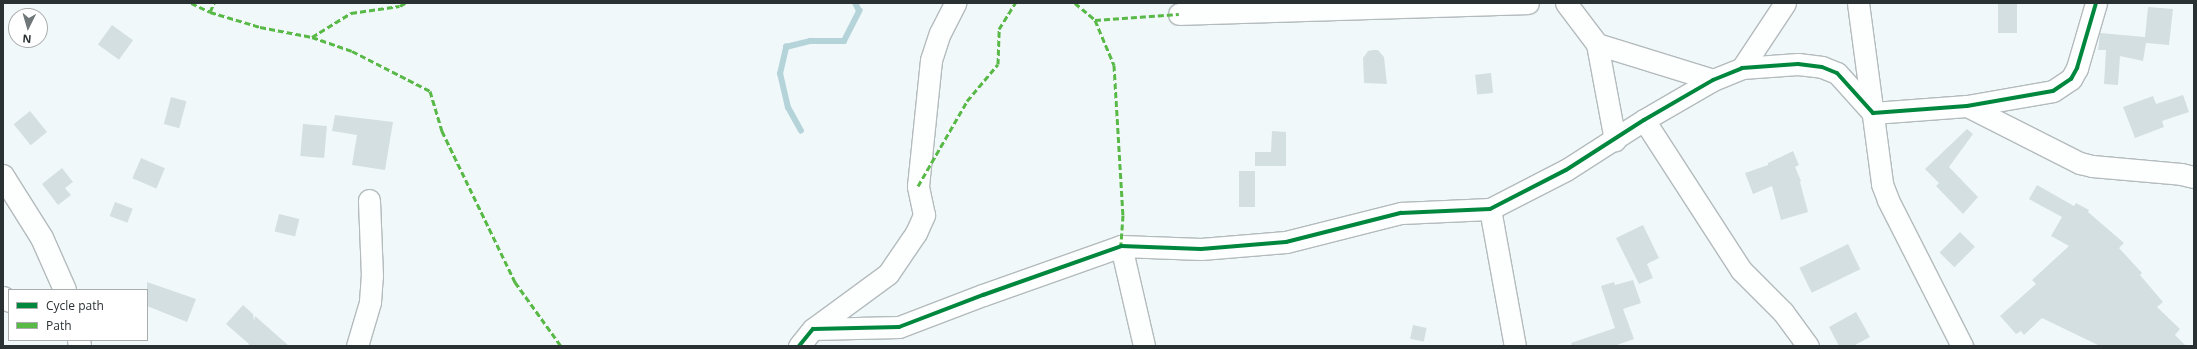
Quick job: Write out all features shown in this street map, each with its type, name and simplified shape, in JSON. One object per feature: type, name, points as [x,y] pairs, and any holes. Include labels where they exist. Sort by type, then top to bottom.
[{"type":"street","points":[[799,346],[813,329],[888,274],[916,233],[924,215],[918,186],[931,60],[940,33],[955,3]]},
{"type":"street","points":[[1179,14],[1528,3]]},
{"type":"street","points":[[1566,3],[1597,44],[1615,140]]},
{"type":"street","points":[[1742,68],[1785,3]]},
{"type":"street","points":[[1858,3],[1882,184],[1888,200],[1962,346]]},
{"type":"street","points":[[1873,113],[1967,106],[2053,91],[2061,87],[2070,79],[2077,68],[2096,3]]},
{"type":"street","points":[[1597,44],[1713,80]]},
{"type":"street","points":[[813,329],[899,327],[1121,246],[1201,249],[1286,242],[1401,213],[1490,209],[1566,170],[1644,120],[1713,80],[1742,68],[1798,64],[1822,67],[1836,73],[1873,113]]},
{"type":"street","points":[[1967,106],[2080,163],[2092,166],[2182,174],[2194,177]]},
{"type":"street","points":[[1644,120],[1741,270],[1782,312],[1808,346]]},
{"type":"street","points":[[3,176],[42,238],[65,289]]},
{"type":"street","points":[[357,346],[370,302],[372,276],[368,200]]},
{"type":"street","points":[[1490,209],[1515,346]]},
{"type":"street","points":[[1121,246],[1144,346]]},
{"type":"building","points":[[1998,3],[2017,3],[2017,33],[1998,33]]},
{"type":"building","points":[[2148,7],[2173,9],[2169,45],[2146,43],[2143,61],[2120,56],[2118,85],[2104,84],[2106,50],[2098,50],[2100,33],[2145,37]]},
{"type":"building","points":[[112,25],[133,40],[119,60],[98,44]]},
{"type":"building","points":[[1378,50],[1384,57],[1387,84],[1364,83],[1363,58],[1368,51]]},
{"type":"building","points":[[1491,73],[1493,93],[1477,95],[1475,75]]},
{"type":"building","points":[[2183,95],[2189,112],[2162,121],[2164,127],[2135,138],[2123,107],[2153,96],[2156,104]]},
{"type":"building","points":[[171,97],[186,101],[179,128],[164,124]]},
{"type":"building","points":[[30,111],[47,132],[31,145],[14,124]]},
{"type":"building","points":[[335,115],[393,122],[385,170],[352,165],[357,135],[332,131]]},
{"type":"building","points":[[303,124],[327,126],[324,158],[300,156]]},
{"type":"building","points":[[1967,129],[1973,134],[1949,167],[1978,197],[1963,214],[1936,186],[1939,183],[1925,169]]},
{"type":"building","points":[[1272,131],[1286,132],[1286,166],[1255,166],[1255,152],[1271,152]]},
{"type":"building","points":[[1793,151],[1799,165],[1795,167],[1801,181],[1808,212],[1781,220],[1772,186],[1753,194],[1745,173],[1768,165],[1768,163]]},
{"type":"building","points":[[141,158],[165,168],[156,188],[132,178]]},
{"type":"building","points":[[62,168],[73,182],[65,188],[71,195],[58,205],[42,184]]},
{"type":"building","points":[[1239,171],[1255,171],[1255,207],[1239,207]]},
{"type":"building","points":[[2037,185],[2074,206],[2076,203],[2089,210],[2088,212],[2124,243],[2119,248],[2142,273],[2140,275],[2163,302],[2157,307],[2180,329],[2175,335],[2186,346],[2100,346],[2042,318],[2024,335],[2021,331],[2016,334],[2000,316],[2036,284],[2032,280],[2069,246],[2051,236],[2062,217],[2029,199]]},
{"type":"building","points":[[115,202],[133,209],[127,223],[110,216]]},
{"type":"building","points":[[279,214],[299,219],[295,237],[275,231]]},
{"type":"building","points":[[1643,225],[1659,258],[1647,264],[1653,278],[1639,284],[1616,238]]},
{"type":"building","points":[[1960,232],[1975,247],[1954,267],[1939,253]]},
{"type":"building","points":[[1848,244],[1860,269],[1812,293],[1799,268]]},
{"type":"building","points":[[1633,280],[1641,303],[1623,309],[1634,339],[1614,346],[1572,346],[1571,343],[1615,328],[1601,286],[1614,282],[1615,285]]},
{"type":"building","points":[[147,282],[196,299],[187,322],[148,306]]},
{"type":"building","points":[[243,305],[253,314],[254,321],[255,316],[289,346],[248,346],[249,344],[226,324]]},
{"type":"building","points":[[1856,312],[1870,337],[1853,346],[1839,346],[1829,327]]},
{"type":"building","points":[[1413,325],[1427,328],[1424,342],[1410,339]]},
{"type":"waterway","points":[[801,131],[788,108],[780,74],[786,47],[810,41],[844,41],[859,11],[855,3]]},
{"type":"marked path","points":[[191,3],[210,12],[260,27],[312,37],[352,51],[430,91],[442,131],[515,282],[561,346]]},
{"type":"marked path","points":[[210,12],[214,3]]},
{"type":"marked path","points":[[312,37],[351,13],[400,6],[405,3]]},
{"type":"marked path","points":[[918,186],[967,101],[998,64],[999,29],[1015,3]]},
{"type":"marked path","points":[[1075,3],[1095,20],[1114,65],[1123,215],[1121,246]]},
{"type":"marked path","points":[[1095,20],[1179,14]]},
{"type":"cycle path","points":[[799,346],[813,329],[899,327],[983,295],[1121,246],[1201,249],[1286,242],[1401,213],[1490,209],[1566,170],[1644,120],[1713,80],[1742,68],[1798,64],[1822,67],[1837,73],[1873,113],[1967,106],[2053,91],[2071,79],[2077,68],[2096,3]]}]
